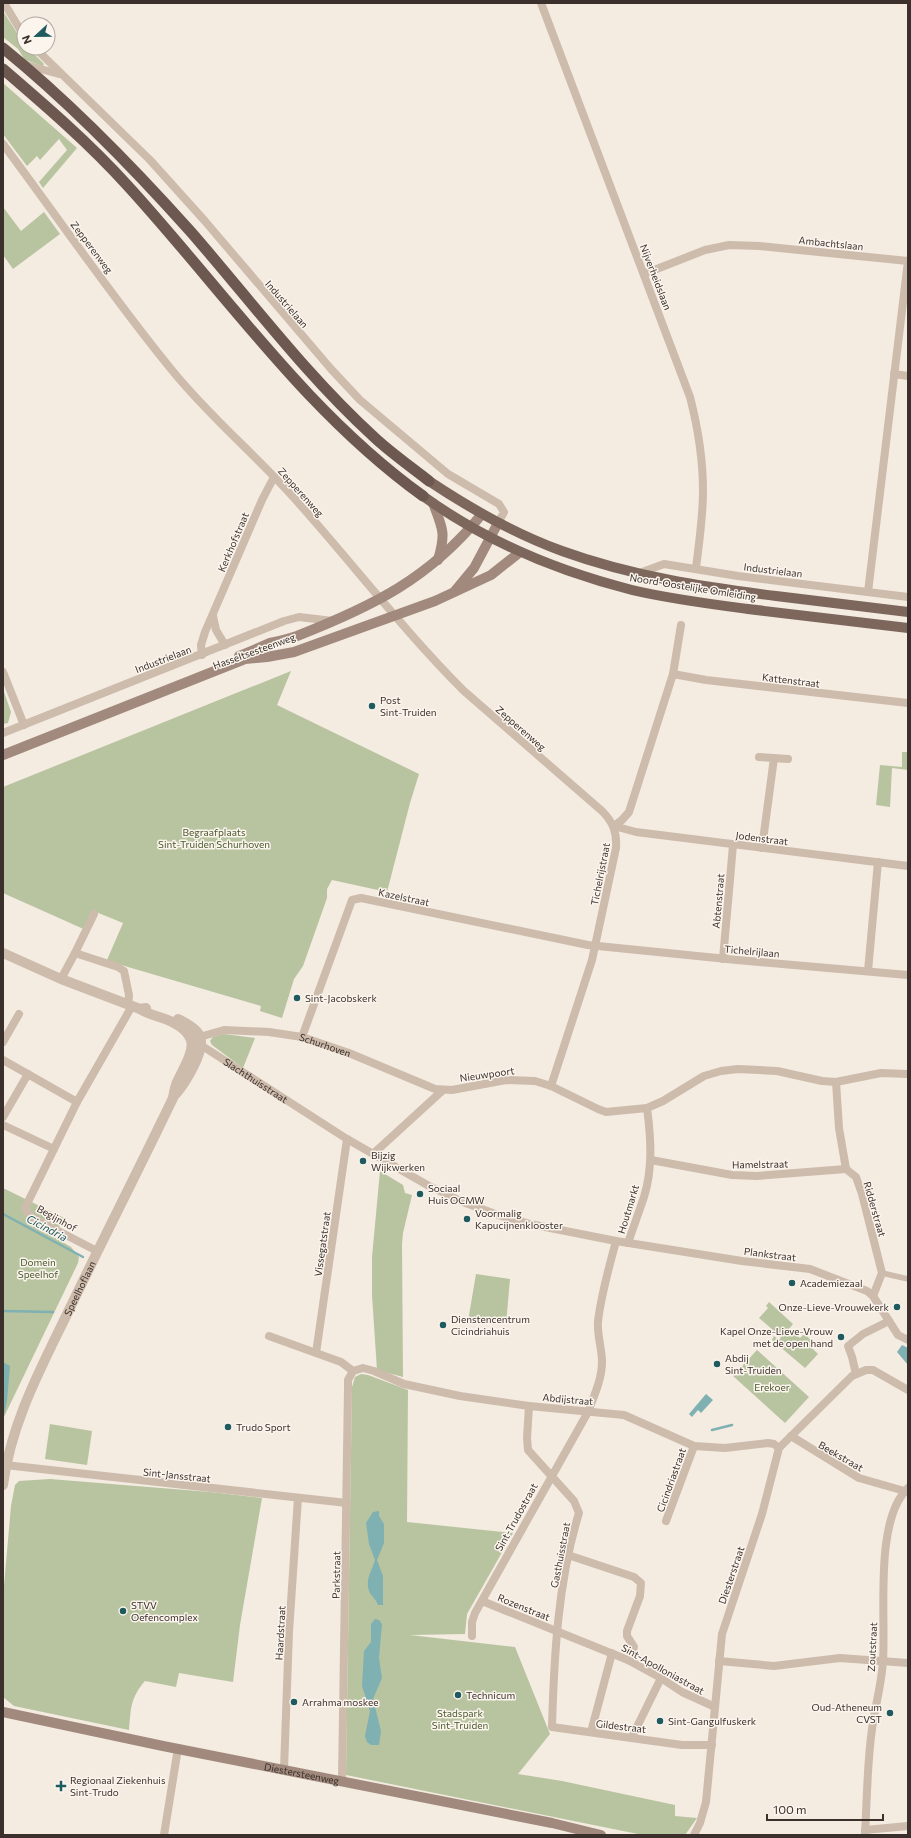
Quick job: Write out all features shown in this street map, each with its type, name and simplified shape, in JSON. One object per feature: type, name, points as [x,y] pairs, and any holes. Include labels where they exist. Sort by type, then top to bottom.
[{"type":"highway","points":[[3,48],[76,111],[124,158],[191,233],[284,343],[350,414],[396,455],[429,481]]},
{"type":"highway","points":[[3,69],[76,133],[122,180],[310,396],[350,437],[423,496]]},
{"type":"main road","name":"Noord-Oostelijke Omleiding","points":[[429,481],[498,523],[562,551],[637,574],[729,590],[908,612]]},
{"type":"main road","name":"Noord-Oostelijke Omleiding","points":[[423,496],[471,528],[520,552],[566,570],[633,590],[726,606],[908,628]]},
{"type":"main road","points":[[433,503],[444,535],[438,560]]},
{"type":"main road","name":"Hasseltsesteenweg","points":[[3,750],[270,643],[295,636],[333,621],[380,599],[405,586],[438,560],[471,528],[482,514]]},
{"type":"main road","name":"Hasseltsesteenweg","points":[[454,592],[469,575],[498,523]]},
{"type":"main road","name":"Hasseltsesteenweg","points":[[3,755],[245,659],[267,658],[294,652],[372,623],[395,617],[468,587],[491,575],[520,552]]},
{"type":"main road","name":"Diestersteenweg","points":[[3,1712],[552,1823],[594,1834]]},
{"type":"street","points":[[4,3],[16,23]]},
{"type":"street","name":"Nijverheidslaan","points":[[541,3],[688,390],[696,420],[703,471],[703,491],[696,568]]},
{"type":"street","name":"Industrielaan","points":[[43,56],[129,138],[290,323],[360,400],[448,474],[499,504],[504,512],[498,523]]},
{"type":"street","name":"Industrielaan","points":[[24,65],[56,72],[65,77]]},
{"type":"street","name":"Zepperenweg","points":[[3,144],[171,370],[196,399],[301,505],[395,617],[464,691],[602,811],[614,826]]},
{"type":"street","name":"Ambachtslaan","points":[[644,274],[705,250],[729,245],[759,246],[908,261],[868,592]]},
{"type":"street","points":[[894,374],[908,376]]},
{"type":"street","name":"Kerkhofstraat","points":[[202,654],[201,645],[262,500],[274,477]]},
{"type":"street","name":"Industrielaan","points":[[637,574],[664,564],[738,576],[908,597]]},
{"type":"street","points":[[213,616],[216,630],[225,645]]},
{"type":"street","name":"Industrielaan","points":[[3,733],[284,621],[299,617],[333,621]]},
{"type":"street","points":[[614,826],[622,820],[628,812],[673,674],[681,625]]},
{"type":"street","points":[[3,672],[24,725]]},
{"type":"street","name":"Kattenstraat","points":[[673,674],[706,680],[908,703]]},
{"type":"street","points":[[759,757],[788,759]]},
{"type":"street","points":[[762,848],[774,758]]},
{"type":"street","name":"Jodenstraat","points":[[614,826],[636,832],[908,866]]},
{"type":"street","name":"Tichelrijstraat","points":[[551,1086],[590,967],[616,848],[617,837],[614,826]]},
{"type":"street","name":"Abtenstraat","points":[[723,959],[733,844]]},
{"type":"street","points":[[868,971],[878,862]]},
{"type":"street","name":"Kazelstraat","points":[[302,1037],[352,900],[361,898],[579,944],[595,946]]},
{"type":"street","points":[[61,979],[94,914]]},
{"type":"street","name":"Tichelrijlaan","points":[[595,946],[908,975]]},
{"type":"street","points":[[3,953],[61,979],[134,1006]]},
{"type":"street","points":[[75,953],[118,967],[124,971],[129,995],[134,1006]]},
{"type":"street","name":"Slachthuisstraat","points":[[134,1006],[147,1013],[175,1023],[244,1073],[347,1139],[428,1186],[498,1215],[530,1224],[616,1242]]},
{"type":"street","name":"Begijnhof","points":[[97,1251],[33,1218],[26,1212],[25,1208],[27,1200],[77,1102],[134,1006]]},
{"type":"street","points":[[3,1042],[18,1014]]},
{"type":"street","name":"Schurhoven","points":[[198,1040],[224,1030],[269,1032],[302,1037],[349,1053],[435,1089],[443,1090]]},
{"type":"street","name":"Speelhoflaan","points":[[3,1485],[6,1465],[21,1411],[97,1251],[173,1098],[177,1082],[189,1058],[193,1045],[198,1040]]},
{"type":"street","points":[[3,1060],[77,1102]]},
{"type":"street","name":"Nieuwpoort","points":[[443,1090],[520,1079],[535,1080],[606,1112],[647,1108],[663,1101],[704,1076],[721,1071],[738,1069],[777,1071],[822,1081],[836,1082],[881,1073],[908,1074]]},
{"type":"street","points":[[3,1117],[28,1074]]},
{"type":"street","name":"Ridderstraat","points":[[836,1082],[839,1128],[846,1169],[856,1177],[867,1212],[882,1273]]},
{"type":"street","points":[[372,1154],[443,1090]]},
{"type":"street","name":"Houtmarkt","points":[[628,1243],[644,1195],[651,1160],[651,1134],[647,1108]]},
{"type":"street","points":[[3,1125],[54,1149]]},
{"type":"street","name":"Vissegatstraat","points":[[316,1353],[347,1139]]},
{"type":"street","name":"Hamelstraat","points":[[651,1160],[732,1175],[757,1176],[846,1169]]},
{"type":"street","name":"Plankstraat","points":[[616,1242],[742,1261],[810,1269],[867,1291],[873,1296],[898,1335],[908,1340]]},
{"type":"street","name":"Sint-Trudostraat","points":[[472,1636],[472,1622],[475,1613],[551,1475],[588,1412],[601,1374],[598,1324],[605,1280],[616,1242]]},
{"type":"street","points":[[873,1296],[882,1273],[908,1279]]},
{"type":"street","points":[[859,1373],[848,1346],[863,1334],[889,1321]]},
{"type":"street","points":[[270,1336],[341,1362],[353,1371]]},
{"type":"street","name":"Abdijstraat","points":[[353,1371],[363,1368],[374,1371],[404,1384],[431,1391],[529,1406],[624,1415],[694,1446],[725,1448],[768,1443],[774,1444],[779,1448]]},
{"type":"street","points":[[779,1448],[859,1373],[873,1370],[908,1390]]},
{"type":"street","name":"Parkstraat","points":[[342,1780],[348,1380],[353,1371]]},
{"type":"street","name":"Gasthuisstraat","points":[[529,1406],[527,1438],[528,1450],[574,1501],[579,1513],[568,1555],[558,1631],[552,1727]]},
{"type":"street","name":"Beekstraat","points":[[791,1436],[859,1478],[907,1490]]},
{"type":"street","name":"Cicindriastraat","points":[[666,1521],[694,1446]]},
{"type":"street","name":"Diesterstraat","points":[[694,1835],[700,1823],[706,1802],[722,1634],[762,1514],[779,1448]]},
{"type":"street","name":"Sint-Jansstraat","points":[[6,1465],[347,1503]]},
{"type":"street","name":"Zoutstraat","points":[[865,1833],[869,1752],[884,1661],[885,1566],[887,1536],[892,1514],[907,1490]]},
{"type":"street","name":"Haardstraat","points":[[284,1769],[289,1632],[298,1498]]},
{"type":"street","points":[[568,1555],[634,1577],[641,1583],[640,1596],[627,1631],[627,1636],[634,1647],[628,1660]]},
{"type":"street","name":"Rozenstraat","points":[[482,1601],[558,1631]]},
{"type":"street","name":"Sint-Apolloniastraat","points":[[558,1631],[628,1660],[661,1678],[682,1692],[715,1706]]},
{"type":"street","points":[[591,1732],[612,1653]]},
{"type":"street","points":[[719,1661],[774,1666],[840,1658],[908,1663]]},
{"type":"street","points":[[632,1737],[661,1678]]},
{"type":"street","name":"Gildestraat","points":[[552,1727],[682,1745],[712,1745]]},
{"type":"street","points":[[164,1835],[178,1748]]},
{"type":"street","points":[[865,1833],[908,1826]]},
{"type":"green space","points":[[3,11],[16,31],[16,47],[3,37]]},
{"type":"green space","points":[[22,56],[36,56],[44,64],[43,66],[25,60]]},
{"type":"green space","points":[[3,83],[77,148],[43,188],[39,182],[67,150],[59,139],[40,160],[37,156],[27,166],[3,134]]},
{"type":"green space","points":[[3,207],[21,231],[44,212],[60,234],[13,269],[3,255]]},
{"type":"green space","name":"Begraafplaats Sint-Truiden Schurhoven","points":[[291,671],[277,705],[419,774],[387,892],[332,880],[327,889],[327,898],[303,966],[294,979],[282,1018],[260,1011],[261,1006],[107,960],[123,923],[96,912],[88,931],[3,893],[3,787]]},
{"type":"green space","points":[[3,689],[11,712],[8,723],[3,724]]},
{"type":"green space","points":[[902,752],[908,752],[908,770],[892,768],[890,807],[876,805],[880,765],[902,767]]},
{"type":"green space","points":[[224,1034],[255,1038],[243,1068],[212,1045],[210,1041],[213,1037]]},
{"type":"green space","points":[[380,1171],[403,1185],[405,1193],[412,1195],[403,1233],[402,1244],[403,1377],[377,1370],[372,1295],[372,1257]]},
{"type":"green space","name":"Domein Speelhof","points":[[3,1188],[64,1218],[54,1237],[71,1247],[79,1257],[78,1263],[3,1419]]},
{"type":"green space","points":[[476,1274],[510,1279],[506,1324],[468,1321]]},
{"type":"green space","points":[[769,1302],[793,1324],[789,1329],[800,1338],[803,1335],[807,1336],[814,1344],[812,1348],[818,1354],[805,1368],[772,1340],[774,1336],[779,1340],[781,1337],[759,1318],[768,1308],[766,1306]]},
{"type":"green space","name":"Erekoer","points":[[757,1350],[809,1397],[785,1423],[733,1376]]},
{"type":"green space","name":"Stadspark Sint-Truiden","points":[[361,1374],[368,1375],[408,1390],[407,1522],[513,1533],[467,1614],[465,1634],[410,1635],[515,1647],[550,1734],[518,1774],[562,1781],[675,1805],[675,1816],[697,1818],[685,1835],[643,1835],[346,1775],[352,1387],[355,1377]]},
{"type":"green space","points":[[50,1424],[92,1431],[87,1465],[45,1459]]},
{"type":"green space","name":"STVV Oefencomplex","points":[[50,1479],[210,1492],[262,1498],[240,1625],[233,1682],[179,1673],[176,1687],[145,1681],[136,1693],[132,1704],[129,1730],[14,1706],[3,1697],[3,1597],[11,1506],[15,1485],[19,1481]]},
{"type":"water","points":[[902,1345],[908,1348],[908,1365],[897,1352]]},
{"type":"water","points":[[3,1362],[10,1366],[7,1401],[3,1419]]},
{"type":"water","points":[[706,1394],[713,1400],[701,1413],[698,1410],[692,1417],[689,1414]]},
{"type":"water","points":[[379,1511],[379,1516],[384,1524],[384,1543],[377,1560],[383,1576],[383,1605],[378,1605],[368,1587],[368,1579],[375,1560],[369,1544],[366,1523],[373,1512]]},
{"type":"water","points":[[375,1619],[379,1620],[382,1624],[379,1658],[382,1678],[373,1699],[381,1731],[379,1745],[371,1745],[367,1742],[365,1736],[370,1711],[362,1686],[364,1651],[371,1642],[371,1624]]},
{"type":"waterway","name":"Cicindria","points":[[3,1214],[83,1257]]},
{"type":"waterway","points":[[3,1311],[53,1312]]},
{"type":"waterway","points":[[712,1430],[732,1425]]},
{"type":"place","name":"Post Sint-Truiden","points":[[372,706]]},
{"type":"place","name":"Sint-Jacobskerk","points":[[297,998]]},
{"type":"place","name":"Bijzig Wijkwerken","points":[[363,1161]]},
{"type":"place","name":"Sociaal Huis OCMW","points":[[420,1194]]},
{"type":"place","name":"Voormalig Kapucijnenklooster","points":[[467,1219]]},
{"type":"place","name":"Academiezaal","points":[[792,1283]]},
{"type":"place","name":"Onze-Lieve-Vrouwekerk","points":[[897,1307]]},
{"type":"place","name":"Dienstencentrum Cicindriahuis","points":[[443,1325]]},
{"type":"place","name":"Kapel Onze-Lieve-Vrouw met de open hand","points":[[841,1337]]},
{"type":"place","name":"Abdij Sint-Truiden","points":[[717,1364]]},
{"type":"place","name":"Trudo Sport","points":[[228,1427]]},
{"type":"place","name":"STVV Oefencomplex","points":[[123,1611]]},
{"type":"place","name":"Technicum","points":[[458,1695]]},
{"type":"place","name":"Arrahma moskee","points":[[294,1702]]},
{"type":"place","name":"Oud-Atheneum CVST","points":[[890,1713]]},
{"type":"place","name":"Sint-Gangulfuskerk","points":[[660,1721]]},
{"type":"place","name":"Regionaal Ziekenhuis Sint-Trudo","points":[[61,1786]]}]
